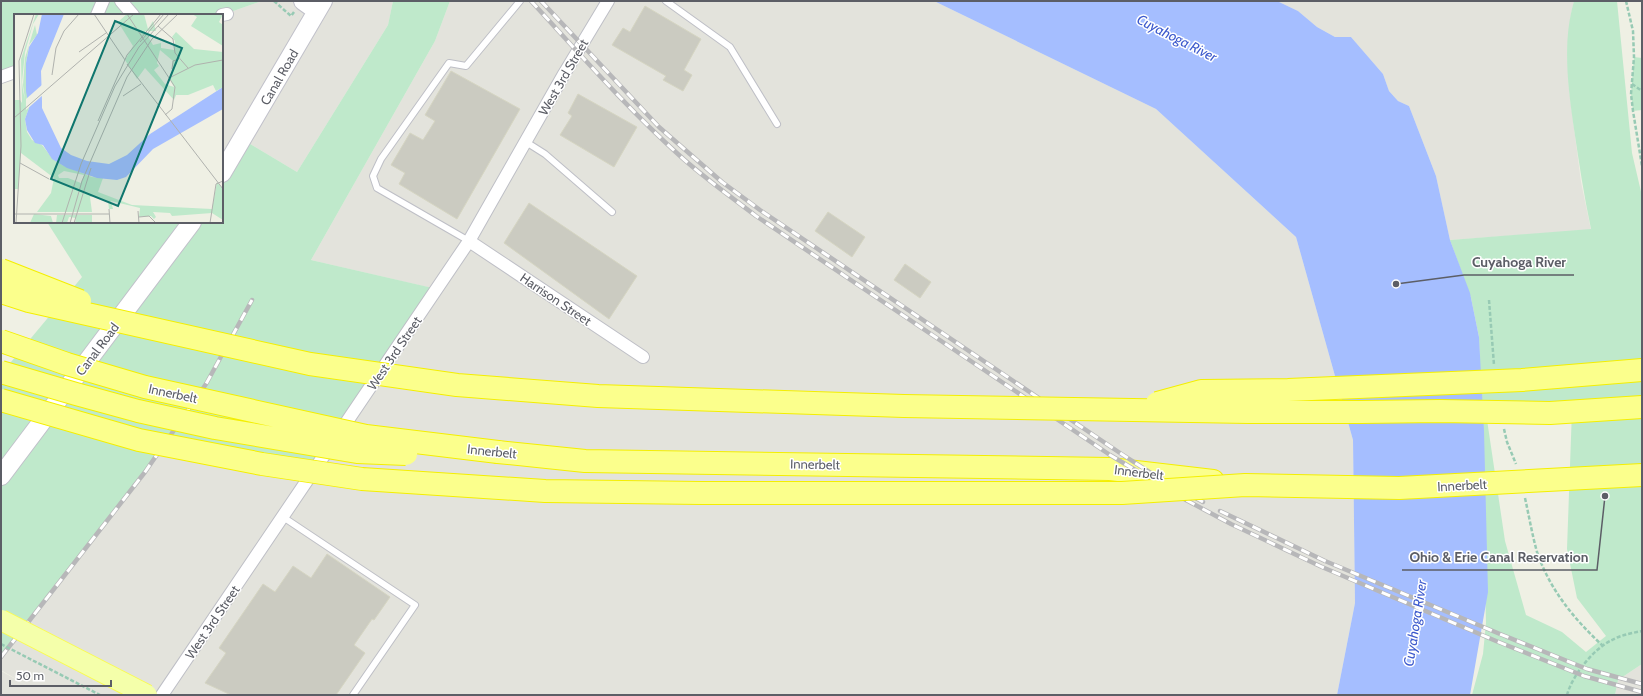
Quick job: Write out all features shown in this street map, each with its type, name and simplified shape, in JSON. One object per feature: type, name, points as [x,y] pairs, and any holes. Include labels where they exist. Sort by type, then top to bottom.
[{"type":"highway","points":[[1,270],[145,326]]},
{"type":"highway","points":[[1,292],[29,302],[145,326],[310,364],[457,385],[598,396],[904,406],[1250,412],[1440,411],[1550,413],[1642,407]]},
{"type":"highway","name":"Innerbelt","points":[[1,341],[67,364],[145,387],[366,436],[585,461],[1110,469],[1245,485],[1399,488],[1642,475]]},
{"type":"highway","points":[[1135,409],[1201,391],[1288,390],[1522,380],[1642,370]]},
{"type":"highway","points":[[1,372],[76,394],[215,428],[357,452],[432,455],[498,452]]},
{"type":"highway","points":[[1,400],[139,440],[201,453],[362,479],[448,485],[545,491],[789,493],[1122,492],[1245,485]]},
{"type":"main road","points":[[1,620],[147,695]]},
{"type":"street","points":[[98,14],[104,1]]},
{"type":"street","points":[[121,1],[132,14]]},
{"type":"street","name":"West 3rd Street","points":[[162,695],[469,241],[564,74],[608,1]]},
{"type":"street","name":"Canal Road","points":[[223,171],[314,4]]},
{"type":"street","points":[[1,77],[14,72]]},
{"type":"street","name":"Canal Road","points":[[1,476],[191,223]]},
{"type":"street","name":"Harrison Street","points":[[469,241],[643,357]]},
{"type":"lane","points":[[469,241],[377,188],[373,176],[381,159],[448,63],[466,66],[520,1]]},
{"type":"lane","points":[[666,1],[730,47],[777,124]]},
{"type":"lane","points":[[526,142],[545,154],[612,212]]},
{"type":"lane","points":[[283,517],[415,605],[354,695]]},
{"type":"path","points":[[274,1],[291,16]]},
{"type":"path","points":[[1626,1],[1633,32],[1633,116],[1642,166]]},
{"type":"path","points":[[1632,84],[1642,90]]},
{"type":"path","points":[[1567,695],[1570,686],[1583,665],[1610,640],[1630,633],[1642,631]]},
{"type":"path","points":[[1,644],[100,695]]},
{"type":"shaded area","points":[[262,1],[393,1],[388,25],[297,172],[242,139],[223,171],[223,15]]},
{"type":"shaded area","points":[[450,1],[934,1],[1156,109],[1296,237],[1353,440],[1355,603],[1337,695],[1,695],[1,671],[26,685],[1,670],[1,657],[145,472],[163,446],[436,289],[311,260],[435,41]]},
{"type":"shaded area","points":[[1277,1],[1574,1],[1567,51],[1569,89],[1581,182],[1591,230],[1450,240],[1436,176],[1409,106],[1398,101],[1389,91],[1383,74],[1351,37],[1335,37],[1317,27],[1298,11]]},
{"type":"shaded area","points":[[1642,664],[1642,695],[1615,695],[1618,680]]},
{"type":"green space","points":[[1,1],[262,1],[223,15],[14,14],[14,72],[1,77]]},
{"type":"green space","points":[[393,1],[450,1],[435,41],[311,260],[437,289],[314,471],[163,446],[145,472],[1,657],[1,374],[82,277],[48,223],[223,223],[223,171],[242,139],[297,172],[388,25]]},
{"type":"green space","points":[[1574,1],[1617,1],[1632,153],[1642,196],[1642,664],[1618,680],[1615,695],[1472,695],[1483,654],[1486,623],[1479,337],[1471,298],[1450,240],[1591,229],[1578,154],[1568,81],[1567,49],[1570,17]],"holes":[[[1572,410],[1567,549],[1577,598],[1606,636],[1586,652],[1562,632],[1526,615],[1505,541],[1486,413]]]},
{"type":"green space","points":[[1634,57],[1642,58],[1642,110],[1633,111],[1631,94]]},
{"type":"water","points":[[934,1],[1277,1],[1298,11],[1317,27],[1335,37],[1351,37],[1383,74],[1389,91],[1398,101],[1409,106],[1436,176],[1450,240],[1470,293],[1479,337],[1484,431],[1488,592],[1470,695],[1337,695],[1355,603],[1353,440],[1296,237],[1156,109]]},
{"type":"building","points":[[645,6],[701,39],[684,70],[692,75],[683,91],[663,80],[666,76],[612,45],[623,28],[630,32]]},
{"type":"building","points":[[451,71],[520,109],[457,219],[399,184],[405,173],[391,165],[410,133],[423,140],[435,121],[425,115]]},
{"type":"building","points":[[578,94],[637,127],[614,167],[560,135],[572,116],[568,113]]},
{"type":"building","points":[[529,203],[637,276],[609,319],[504,243]]},
{"type":"building","points":[[828,212],[865,237],[852,257],[815,231]]},
{"type":"building","points":[[905,264],[931,282],[920,298],[894,280]]},
{"type":"building","points":[[327,554],[390,597],[354,645],[365,653],[336,695],[231,695],[205,683],[226,653],[219,648],[263,584],[275,592],[293,566],[311,578]]},
{"type":"railway","points":[[531,1],[640,118],[659,137],[707,179],[756,216],[1110,455],[1186,500],[1231,524],[1322,567],[1496,641],[1584,676],[1642,692]]},
{"type":"railway","points":[[541,1],[659,127],[722,182],[760,210],[1120,453],[1157,477],[1203,502]]},
{"type":"railway","points":[[1,657],[145,472],[206,384],[252,300]]},
{"type":"railway","points":[[1220,511],[1325,561],[1500,634],[1587,669],[1642,684]]},
{"type":"place","name":"Cuyahoga River","points":[[1396,284]]},
{"type":"place","name":"Ohio & Erie Canal Reservation","points":[[1605,496]]}]
